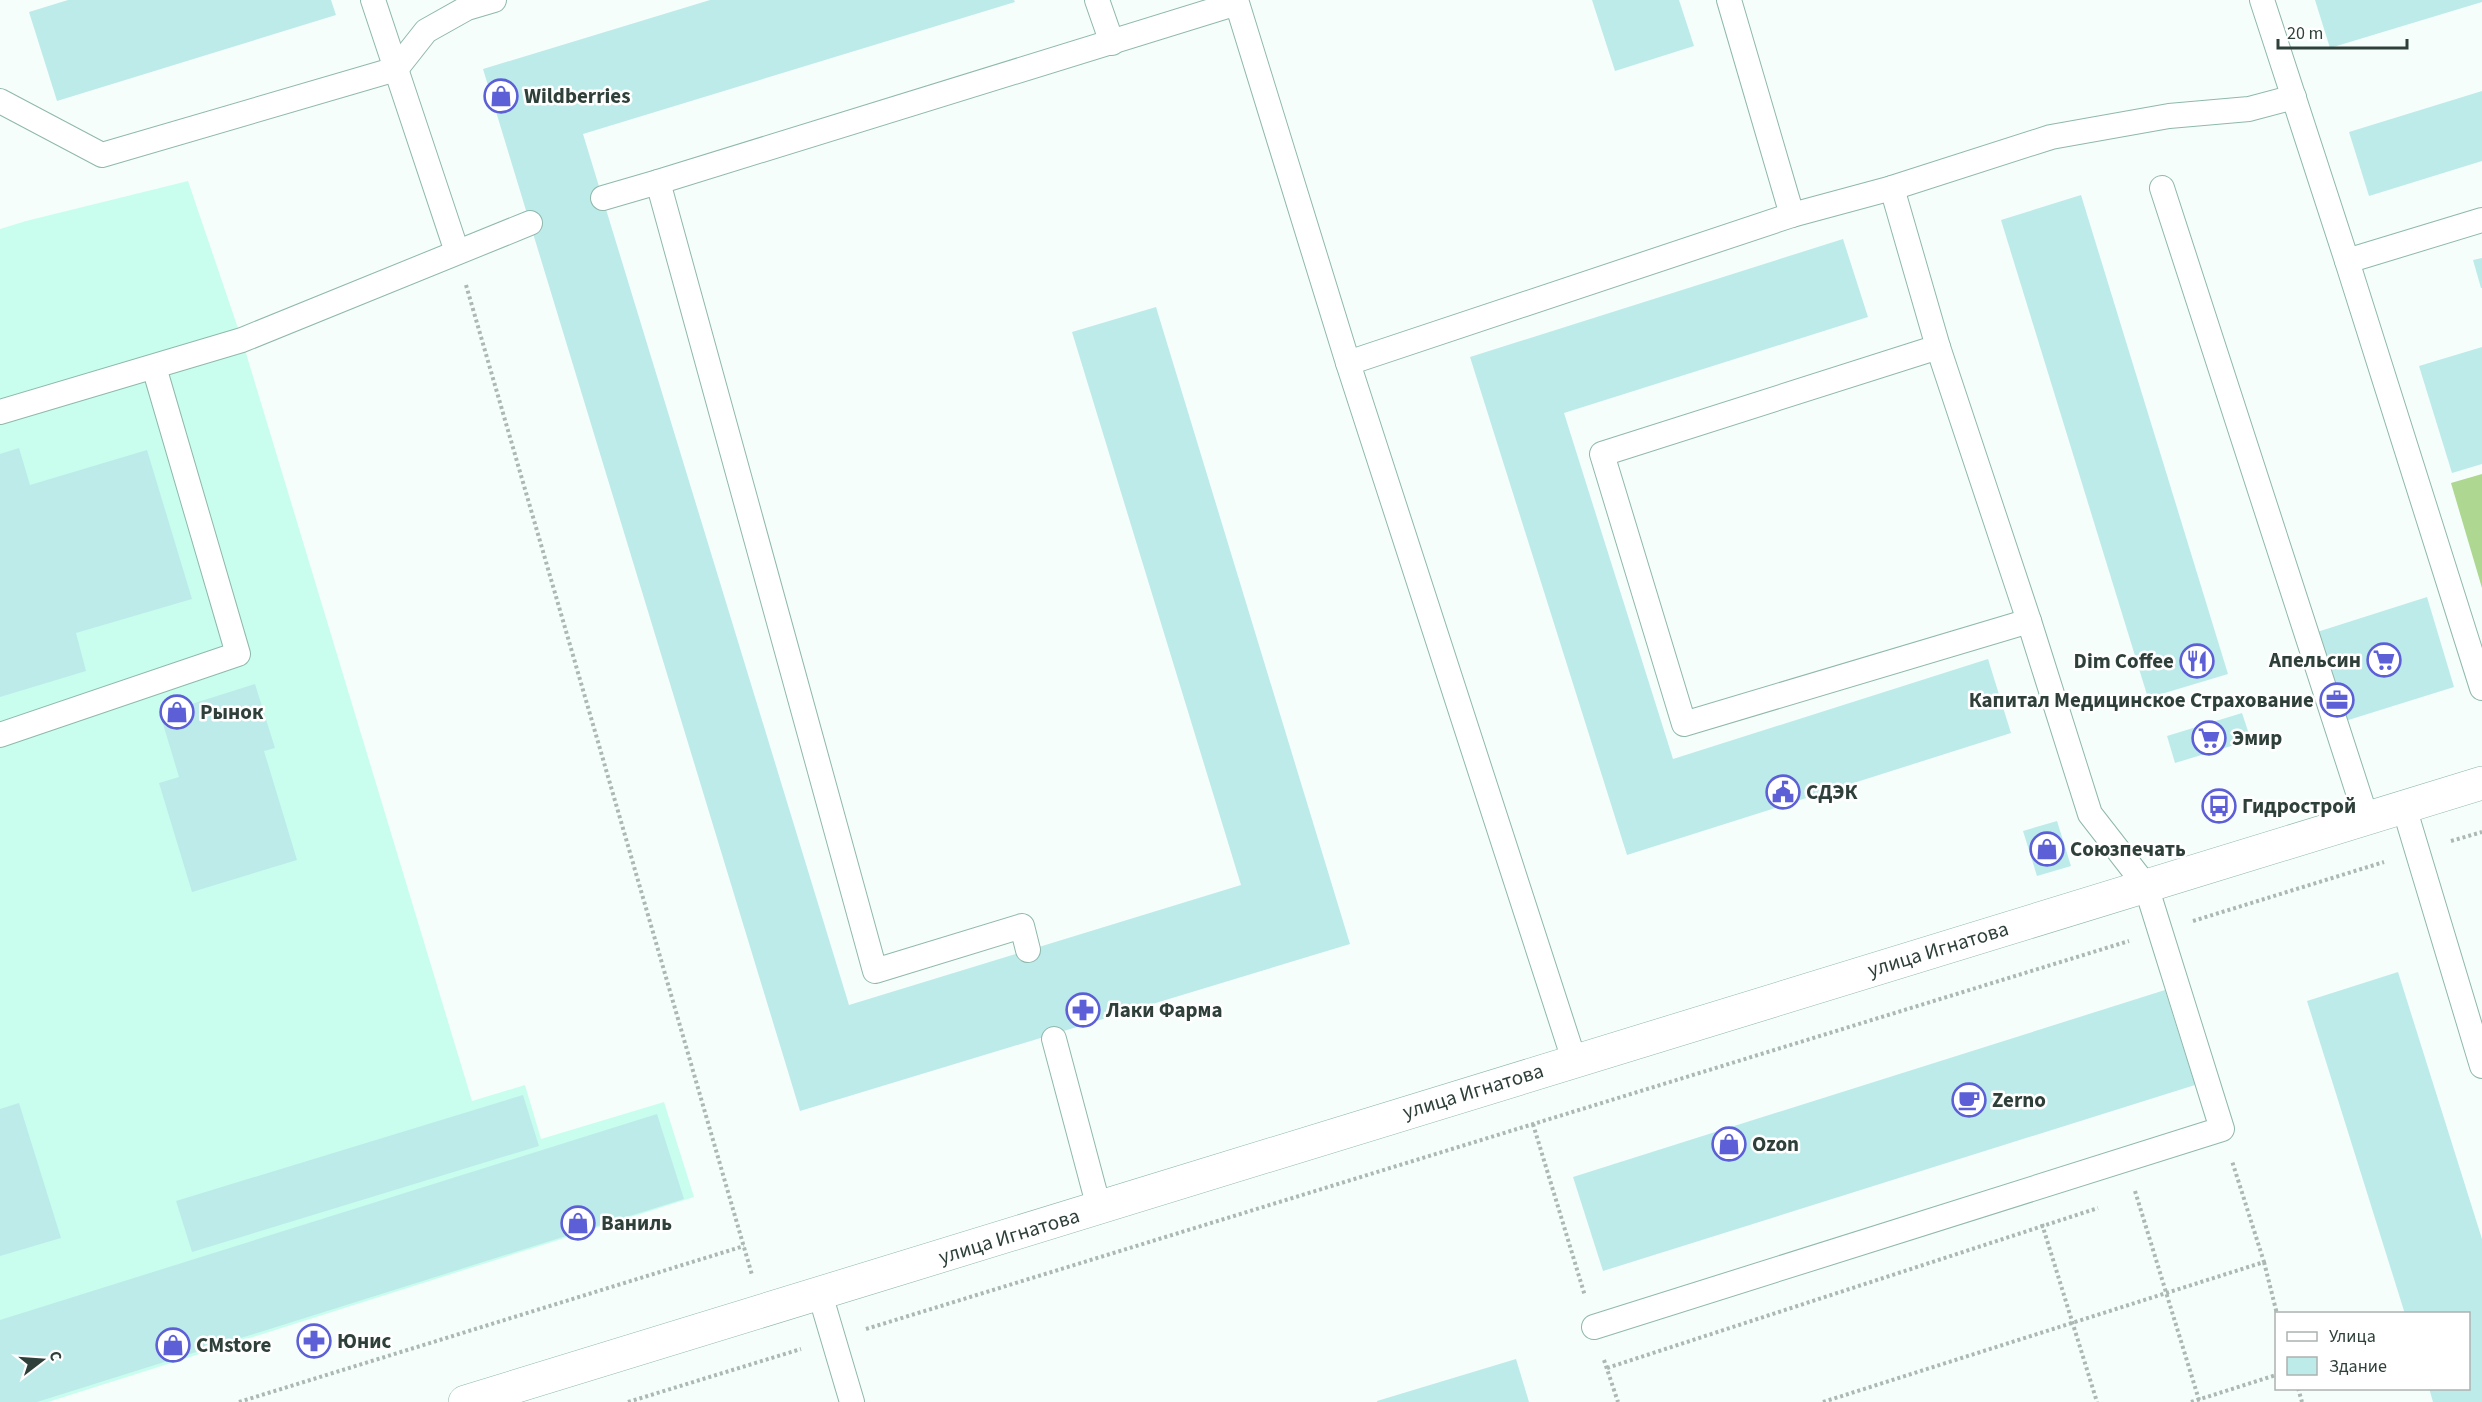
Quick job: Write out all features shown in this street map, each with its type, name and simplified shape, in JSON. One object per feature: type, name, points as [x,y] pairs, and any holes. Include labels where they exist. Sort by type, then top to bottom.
[{"type":"street","name":"улица Игнатова","points":[[465,1402],[2482,783]]},
{"type":"lane","points":[[373,0],[457,252]]},
{"type":"lane","points":[[0,101],[102,155],[396,69],[426,31],[467,8],[494,0]]},
{"type":"lane","points":[[1097,0],[1112,43]]},
{"type":"lane","points":[[1728,0],[1792,215]]},
{"type":"lane","points":[[2262,0],[2348,261],[2482,688]]},
{"type":"lane","points":[[603,198],[1242,2],[1348,363],[1574,1060]]},
{"type":"lane","points":[[1348,363],[1792,215],[1892,188],[2051,137],[2169,116],[2249,109],[2294,97]]},
{"type":"lane","points":[[658,182],[875,971],[1022,926],[1028,950]]},
{"type":"lane","points":[[1594,1327],[2222,1129],[2145,886],[2090,814],[1938,347],[1892,188]]},
{"type":"lane","points":[[2162,188],[2367,820]]},
{"type":"lane","points":[[2348,261],[2482,220]]},
{"type":"lane","points":[[0,412],[242,340],[530,223]]},
{"type":"lane","points":[[1938,347],[1602,454],[1684,724],[2029,621]]},
{"type":"lane","points":[[0,735],[238,654],[154,366]]},
{"type":"lane","points":[[2404,807],[2482,1066]]},
{"type":"lane","points":[[1054,1039],[1099,1208]]},
{"type":"lane","points":[[820,1294],[852,1402]]},
{"type":"path","points":[[457,252],[744,1246],[780,1355]]},
{"type":"path","points":[[628,1402],[2482,832]]},
{"type":"path","points":[[1533,1124],[1618,1402]]},
{"type":"path","points":[[2222,1129],[2264,1262],[2276,1312]]},
{"type":"path","points":[[2126,1159],[2199,1400]]},
{"type":"path","points":[[2222,1167],[2232,1164]]},
{"type":"path","points":[[2031,1189],[2097,1402]]},
{"type":"path","points":[[2126,1198],[2147,1191]]},
{"type":"path","points":[[1607,1368],[2105,1205]]},
{"type":"path","points":[[239,1402],[744,1246]]},
{"type":"path","points":[[1823,1402],[2264,1262]]},
{"type":"path","points":[[2191,1402],[2275,1376]]},
{"type":"shaded area","name":"Рынок","points":[[188,181],[242,340],[472,1101],[525,1085],[541,1139],[664,1102],[694,1197],[48,1402],[0,1402],[0,229]]},
{"type":"green space","points":[[2482,474],[2482,588],[2451,483]]},
{"type":"building","points":[[68,0],[331,0],[336,15],[57,101],[29,12]]},
{"type":"building","points":[[710,0],[1014,0],[1015,2],[583,134],[849,1005],[1241,885],[1072,332],[1156,307],[1350,944],[800,1111],[483,69]]},
{"type":"building","points":[[1592,0],[1679,0],[1694,46],[1615,71]]},
{"type":"building","points":[[2315,0],[2482,0],[2482,2],[2330,48]]},
{"type":"building","points":[[2482,91],[2482,161],[2369,196],[2349,132]]},
{"type":"building","points":[[2081,195],[2228,674],[2148,698],[2001,220]]},
{"type":"building","points":[[1843,239],[1868,317],[1564,413],[1673,759],[1988,659],[2011,733],[1627,855],[1470,357]]},
{"type":"building","points":[[2482,258],[2482,288],[2481,288],[2473,260]]},
{"type":"building","points":[[2482,347],[2482,464],[2452,473],[2419,366]]},
{"type":"building","points":[[19,448],[30,485],[147,450],[192,599],[76,633],[86,671],[0,697],[0,454]]},
{"type":"building","name":"Апельсин","points":[[2427,597],[2454,687],[2342,722],[2314,633]]},
{"type":"building","points":[[255,684],[275,748],[264,751],[297,860],[192,892],[159,783],[179,777],[160,714]]},
{"type":"building","name":"Эмир","points":[[2242,713],[2251,740],[2175,763],[2167,736]]},
{"type":"building","name":"Союзпечать","points":[[2057,821],[2071,866],[2037,876],[2023,831]]},
{"type":"building","points":[[2398,972],[2482,1239],[2482,1402],[2433,1402],[2430,1390],[2470,1390],[2470,1312],[2404,1312],[2307,1001]]},
{"type":"building","points":[[2165,990],[2195,1085],[1603,1271],[1573,1177]]},
{"type":"building","points":[[523,1095],[539,1146],[192,1252],[176,1201]]},
{"type":"building","points":[[19,1103],[61,1238],[0,1256],[0,1109]]},
{"type":"building","points":[[657,1114],[684,1199],[37,1402],[0,1402],[0,1320]]},
{"type":"building","points":[[1516,1359],[1529,1402],[1377,1402],[1377,1401]]},
{"type":"place","name":"Wildberries","points":[[501,96]]},
{"type":"place","name":"Апельсин","points":[[2384,660]]},
{"type":"place","name":"Dim Coffee","points":[[2197,661]]},
{"type":"place","name":"Капитал Медицинское Страхование","points":[[2337,700]]},
{"type":"place","name":"Рынок","points":[[177,712]]},
{"type":"place","name":"Эмир","points":[[2209,738]]},
{"type":"place","name":"СДЭК","points":[[1783,792]]},
{"type":"place","name":"Гидрострой","points":[[2219,806]]},
{"type":"place","name":"Союзпечать","points":[[2047,849]]},
{"type":"place","name":"Лаки Фарма","points":[[1083,1010]]},
{"type":"place","name":"Zerno","points":[[1969,1100]]},
{"type":"place","name":"Ozon","points":[[1729,1144]]},
{"type":"place","name":"Ваниль","points":[[578,1223]]},
{"type":"place","name":"Юнис","points":[[314,1341]]},
{"type":"place","name":"CMstore","points":[[173,1345]]}]
